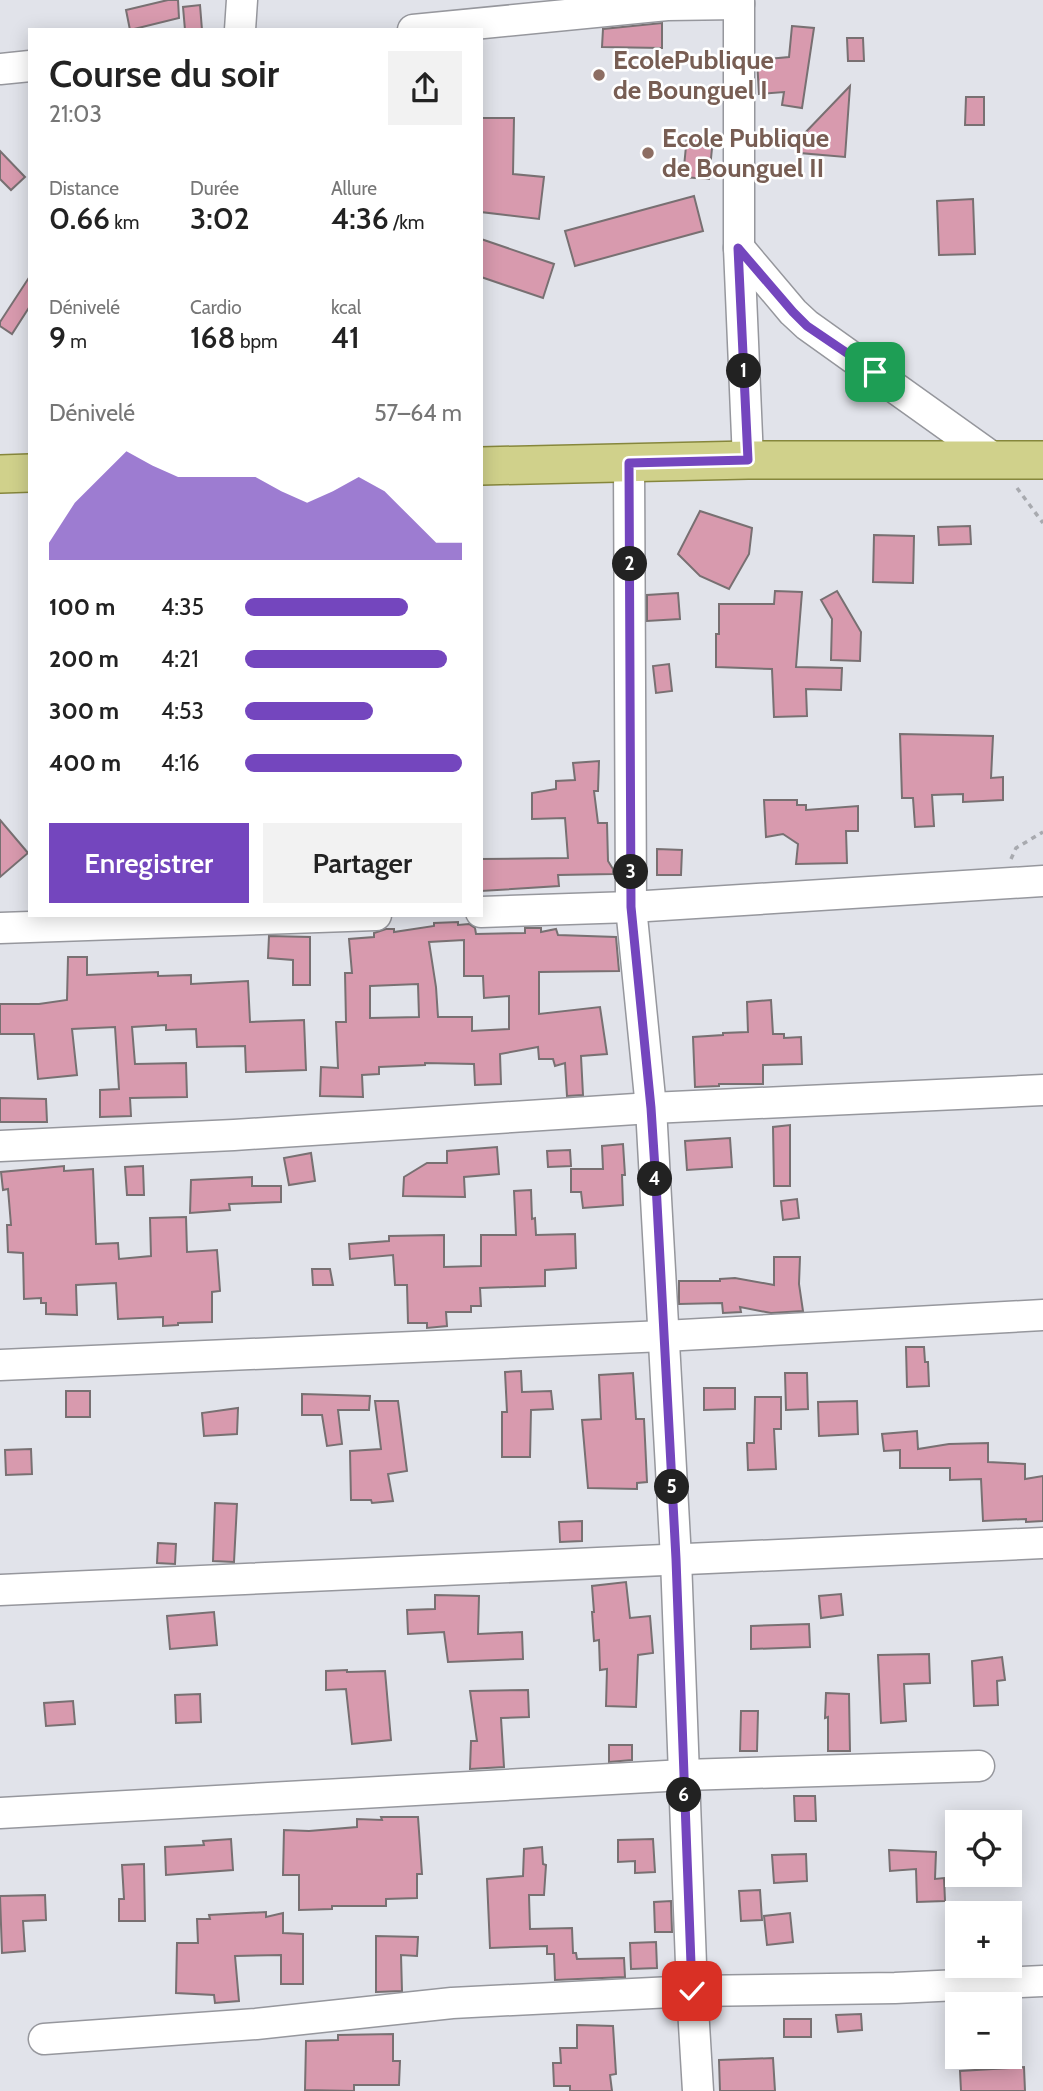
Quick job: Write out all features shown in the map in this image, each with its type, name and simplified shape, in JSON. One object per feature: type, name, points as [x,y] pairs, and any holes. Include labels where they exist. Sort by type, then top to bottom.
[{"type":"main road","points":[[483,466],[748,460],[1043,460]]},
{"type":"main road","points":[[0,474],[28,473]]},
{"type":"street","points":[[240,28],[242,0]]},
{"type":"street","points":[[430,28],[665,2],[739,2],[738,248],[748,460]]},
{"type":"street","points":[[0,69],[28,66]]},
{"type":"street","points":[[738,248],[807,326],[996,460]]},
{"type":"street","points":[[629,463],[631,907],[651,1108],[664,1335],[698,2091]]},
{"type":"street","points":[[483,912],[631,907],[1043,881]]},
{"type":"street","points":[[0,928],[318,917]]},
{"type":"street","points":[[0,1146],[234,1135],[651,1108],[1043,1090]]},
{"type":"street","points":[[0,1366],[1043,1315]]},
{"type":"street","points":[[0,1590],[1043,1543]]},
{"type":"street","points":[[0,1813],[684,1776],[979,1766]]},
{"type":"street","points":[[44,2039],[256,2024],[452,2003],[692,1991],[895,1988],[1043,1981]]},
{"type":"path","points":[[996,460],[1043,523]]},
{"type":"path","points":[[1001,883],[1016,848],[1043,832]]},
{"type":"building","points":[[178,0],[179,18],[130,28],[126,10]]},
{"type":"building","points":[[200,5],[202,28],[185,28],[183,7]]},
{"type":"building","points":[[662,23],[662,48],[602,47],[603,29]]},
{"type":"building","points":[[792,26],[814,28],[802,108],[782,105],[784,92],[759,94],[757,60],[789,57]]},
{"type":"building","points":[[847,38],[863,38],[864,61],[848,61]]},
{"type":"building","points":[[850,86],[845,157],[800,153],[802,136]]},
{"type":"building","points":[[966,97],[984,97],[984,125],[965,125]]},
{"type":"building","points":[[483,118],[514,118],[513,174],[544,177],[539,219],[483,212]]},
{"type":"building","points":[[687,136],[713,138],[709,179],[683,177]]},
{"type":"building","points":[[0,151],[25,177],[11,190],[0,179]]},
{"type":"building","points":[[694,196],[703,231],[575,266],[565,231]]},
{"type":"building","points":[[973,199],[975,254],[939,255],[937,201]]},
{"type":"building","points":[[483,240],[554,264],[543,298],[483,278]]},
{"type":"building","points":[[28,279],[28,309],[12,334],[0,326]]},
{"type":"building","points":[[700,511],[752,528],[749,554],[729,589],[700,576],[678,554]]},
{"type":"building","points":[[970,526],[971,544],[939,545],[938,527]]},
{"type":"building","points":[[874,535],[914,536],[913,583],[873,582]]},
{"type":"building","points":[[775,591],[802,592],[796,667],[842,668],[841,690],[806,689],[807,716],[774,717],[772,669],[716,667],[719,604],[774,604]]},
{"type":"building","points":[[837,591],[861,632],[860,661],[831,660],[832,619],[821,600]]},
{"type":"building","points":[[678,593],[680,619],[647,621],[647,595]]},
{"type":"building","points":[[669,664],[672,691],[656,693],[653,666]]},
{"type":"building","points":[[900,734],[993,736],[991,778],[1003,777],[1003,800],[963,802],[963,794],[932,795],[934,826],[915,827],[913,798],[902,798]]},
{"type":"building","points":[[599,761],[598,791],[594,791],[598,823],[607,823],[608,861],[613,874],[558,875],[559,886],[483,891],[483,859],[568,858],[565,818],[532,819],[532,793],[556,789],[556,781],[575,780],[573,763]]},
{"type":"building","points":[[764,800],[797,800],[797,805],[806,805],[806,810],[858,806],[858,831],[846,831],[847,863],[796,864],[798,844],[783,834],[766,837]]},
{"type":"building","points":[[0,820],[28,853],[0,877]]},
{"type":"building","points":[[657,849],[682,850],[681,875],[657,875]]},
{"type":"building","points":[[434,923],[469,924],[475,928],[476,934],[525,933],[525,928],[541,928],[541,932],[556,929],[558,935],[616,937],[619,971],[539,972],[539,1014],[600,1007],[607,1054],[581,1056],[583,1095],[567,1096],[565,1063],[555,1066],[553,1059],[539,1059],[538,1047],[500,1054],[501,1084],[475,1085],[474,1064],[425,1063],[379,1067],[379,1074],[362,1075],[363,1097],[320,1096],[321,1067],[338,1068],[336,1022],[346,1022],[345,973],[352,973],[349,939],[374,937],[374,933],[386,929],[394,929],[394,932],[434,926]],"holes":[[[464,940],[464,976],[483,976],[484,998],[509,996],[509,1029],[472,1031],[472,1017],[438,1017],[429,942]],[[418,984],[419,1017],[370,1018],[370,986]]]},
{"type":"building","points":[[269,936],[310,937],[310,985],[293,985],[293,960],[268,958]]},
{"type":"building","points":[[68,957],[87,957],[87,975],[158,972],[158,976],[191,975],[191,984],[248,981],[250,1022],[304,1020],[306,1070],[246,1072],[245,1046],[197,1047],[196,1029],[166,1030],[166,1025],[132,1027],[135,1064],[186,1063],[187,1097],[130,1098],[131,1116],[100,1117],[100,1090],[119,1089],[115,1027],[72,1029],[77,1075],[38,1079],[34,1034],[0,1034],[0,1004],[39,1004],[67,1000]]},
{"type":"building","points":[[771,1000],[773,1034],[784,1034],[784,1038],[801,1037],[802,1064],[763,1065],[763,1084],[695,1087],[693,1037],[748,1032],[747,1002]]},
{"type":"building","points":[[0,1098],[46,1099],[47,1122],[0,1122]]},
{"type":"building","points":[[790,1125],[790,1186],[774,1186],[773,1127]]},
{"type":"building","points":[[730,1138],[732,1167],[687,1170],[685,1141]]},
{"type":"building","points":[[623,1144],[623,1205],[583,1208],[581,1192],[571,1192],[571,1169],[603,1169],[602,1146]]},
{"type":"building","points":[[497,1147],[499,1174],[464,1177],[465,1197],[403,1196],[404,1177],[427,1163],[447,1163],[447,1151]]},
{"type":"building","points":[[570,1150],[571,1166],[548,1167],[547,1151]]},
{"type":"building","points":[[311,1153],[315,1181],[289,1185],[284,1158]]},
{"type":"building","points":[[64,1166],[64,1171],[93,1169],[96,1244],[118,1243],[119,1259],[151,1256],[150,1218],[186,1217],[187,1252],[217,1250],[220,1291],[212,1292],[212,1322],[163,1326],[163,1317],[118,1319],[116,1283],[76,1285],[77,1315],[46,1314],[46,1303],[41,1303],[41,1298],[24,1299],[23,1253],[8,1252],[7,1225],[11,1225],[8,1189],[3,1190],[1,1172]]},
{"type":"building","points":[[143,1166],[144,1195],[127,1195],[125,1167]]},
{"type":"building","points":[[252,1177],[252,1186],[281,1186],[281,1202],[229,1204],[230,1210],[190,1213],[191,1180]]},
{"type":"building","points":[[531,1190],[532,1219],[535,1218],[536,1235],[575,1234],[576,1268],[545,1270],[545,1286],[480,1288],[481,1306],[471,1306],[471,1312],[446,1312],[447,1326],[427,1328],[427,1323],[408,1323],[407,1285],[395,1285],[393,1255],[350,1259],[349,1244],[389,1241],[389,1236],[444,1235],[444,1267],[481,1266],[481,1235],[516,1235],[514,1191]]},
{"type":"building","points":[[797,1199],[799,1218],[783,1220],[781,1201]]},
{"type":"building","points":[[774,1257],[800,1257],[799,1284],[803,1311],[771,1313],[740,1307],[741,1312],[723,1313],[722,1303],[679,1304],[679,1281],[720,1281],[735,1278],[774,1285]]},
{"type":"building","points":[[312,1269],[330,1269],[333,1285],[313,1285]]},
{"type":"building","points":[[906,1347],[924,1347],[929,1386],[907,1387]]},
{"type":"building","points":[[521,1371],[522,1392],[551,1391],[553,1409],[531,1410],[530,1457],[502,1457],[502,1412],[507,1412],[505,1372]]},
{"type":"building","points":[[633,1373],[636,1419],[644,1419],[647,1482],[637,1483],[637,1489],[588,1488],[582,1420],[601,1419],[599,1375]]},
{"type":"building","points":[[785,1373],[807,1373],[808,1409],[786,1410]]},
{"type":"building","points":[[704,1388],[735,1388],[735,1409],[704,1410]]},
{"type":"building","points":[[66,1391],[90,1391],[90,1417],[66,1417]]},
{"type":"building","points":[[302,1394],[370,1396],[369,1410],[338,1410],[342,1444],[327,1446],[322,1415],[302,1415]]},
{"type":"building","points":[[755,1397],[781,1397],[781,1429],[774,1429],[776,1469],[748,1470],[747,1443],[754,1443]]},
{"type":"building","points":[[375,1401],[398,1401],[407,1471],[388,1474],[393,1501],[372,1503],[371,1500],[351,1500],[350,1451],[381,1449]]},
{"type":"building","points":[[857,1401],[858,1434],[819,1436],[818,1402]]},
{"type":"building","points":[[238,1408],[237,1434],[204,1436],[202,1413]]},
{"type":"building","points":[[917,1431],[918,1449],[949,1444],[988,1443],[988,1462],[1025,1464],[1025,1479],[1043,1476],[1043,1521],[983,1521],[981,1479],[950,1480],[950,1468],[900,1468],[900,1450],[884,1451],[882,1434]]},
{"type":"building","points":[[31,1449],[32,1474],[6,1475],[5,1450]]},
{"type":"building","points":[[215,1503],[237,1504],[234,1562],[213,1561]]},
{"type":"building","points":[[582,1521],[582,1541],[560,1542],[559,1522]]},
{"type":"building","points":[[158,1543],[176,1544],[175,1564],[157,1563]]},
{"type":"building","points":[[626,1582],[630,1618],[650,1616],[653,1653],[638,1655],[636,1707],[606,1706],[607,1669],[600,1670],[599,1640],[594,1641],[592,1586]]},
{"type":"building","points":[[841,1594],[843,1615],[821,1618],[819,1596]]},
{"type":"building","points":[[435,1595],[479,1596],[478,1634],[522,1632],[523,1659],[448,1662],[444,1632],[408,1634],[407,1610],[435,1609]]},
{"type":"building","points":[[214,1612],[217,1645],[170,1649],[167,1616]]},
{"type":"building","points":[[809,1624],[810,1647],[751,1649],[751,1626]]},
{"type":"building","points":[[929,1654],[930,1683],[904,1684],[906,1721],[881,1723],[878,1655]]},
{"type":"building","points":[[1002,1657],[1005,1680],[997,1681],[998,1705],[974,1706],[972,1661]]},
{"type":"building","points":[[326,1671],[385,1671],[391,1740],[352,1744],[346,1689],[326,1690]]},
{"type":"building","points":[[528,1690],[529,1717],[501,1718],[504,1767],[470,1769],[471,1741],[477,1741],[470,1691]]},
{"type":"building","points":[[826,1693],[849,1694],[850,1751],[828,1751]]},
{"type":"building","points":[[200,1694],[201,1722],[176,1723],[175,1695]]},
{"type":"building","points":[[73,1701],[75,1724],[46,1726],[44,1703]]},
{"type":"building","points":[[741,1711],[758,1711],[757,1751],[740,1751]]},
{"type":"building","points":[[609,1745],[632,1745],[632,1760],[609,1762]]},
{"type":"building","points":[[794,1796],[815,1796],[816,1821],[795,1821]]},
{"type":"building","points":[[381,1817],[418,1817],[422,1874],[417,1874],[417,1898],[386,1899],[386,1906],[332,1906],[332,1909],[299,1910],[299,1875],[283,1875],[284,1830],[357,1827],[357,1819],[382,1820]]},
{"type":"building","points":[[231,1839],[233,1870],[166,1875],[165,1847],[204,1845],[203,1841]]},
{"type":"building","points":[[653,1839],[655,1872],[635,1873],[635,1861],[618,1862],[618,1840]]},
{"type":"building","points":[[542,1847],[543,1864],[546,1865],[544,1895],[529,1895],[530,1929],[572,1928],[573,1953],[576,1953],[577,1959],[624,1958],[625,1977],[555,1980],[554,1954],[547,1954],[547,1946],[490,1948],[487,1879],[523,1876],[524,1849]]},
{"type":"building","points":[[889,1850],[936,1852],[935,1879],[944,1878],[945,1901],[917,1902],[916,1869],[890,1871]]},
{"type":"building","points":[[806,1854],[807,1881],[774,1883],[772,1855]]},
{"type":"building","points":[[144,1864],[145,1921],[119,1921],[119,1899],[124,1899],[122,1865]]},
{"type":"building","points":[[760,1890],[762,1920],[741,1921],[739,1891]]},
{"type":"building","points":[[45,1895],[46,1920],[23,1921],[25,1951],[2,1953],[0,1896]]},
{"type":"building","points":[[671,1901],[672,1932],[655,1932],[654,1902]]},
{"type":"building","points":[[266,1912],[266,1917],[283,1913],[283,1933],[303,1934],[303,1984],[281,1984],[281,1955],[235,1956],[239,2001],[215,2003],[214,1995],[176,1993],[177,1943],[198,1943],[197,1919],[210,1919],[209,1915]]},
{"type":"building","points":[[790,1913],[793,1942],[767,1945],[764,1916]]},
{"type":"building","points":[[376,1936],[418,1937],[417,1956],[401,1955],[402,1991],[376,1992]]},
{"type":"building","points":[[656,1942],[657,1968],[631,1969],[630,1943]]},
{"type":"building","points":[[861,2014],[862,2030],[838,2032],[836,2015]]},
{"type":"building","points":[[784,2019],[811,2019],[811,2037],[784,2037]]},
{"type":"building","points":[[577,2025],[613,2026],[616,2074],[610,2075],[612,2091],[570,2091],[570,2086],[554,2086],[553,2063],[561,2063],[560,2048],[577,2048]]},
{"type":"building","points":[[393,2034],[393,2061],[400,2061],[399,2085],[354,2085],[354,2091],[305,2090],[306,2041],[338,2040],[338,2035]]},
{"type":"building","points":[[773,2058],[775,2091],[720,2091],[719,2060]]},
{"type":"building","points":[[1022,2067],[1025,2091],[961,2091],[960,2071]]},
{"type":"place","name":"EcolePublique de Bounguel I","points":[[599,75]]},
{"type":"place","name":"Ecole Publique de Bounguel II","points":[[648,153]]},
{"type":"route","points":[[692,1991],[676,1559],[656,1184],[631,907],[629,463],[748,460],[738,248],[807,326],[875,372]]}]
